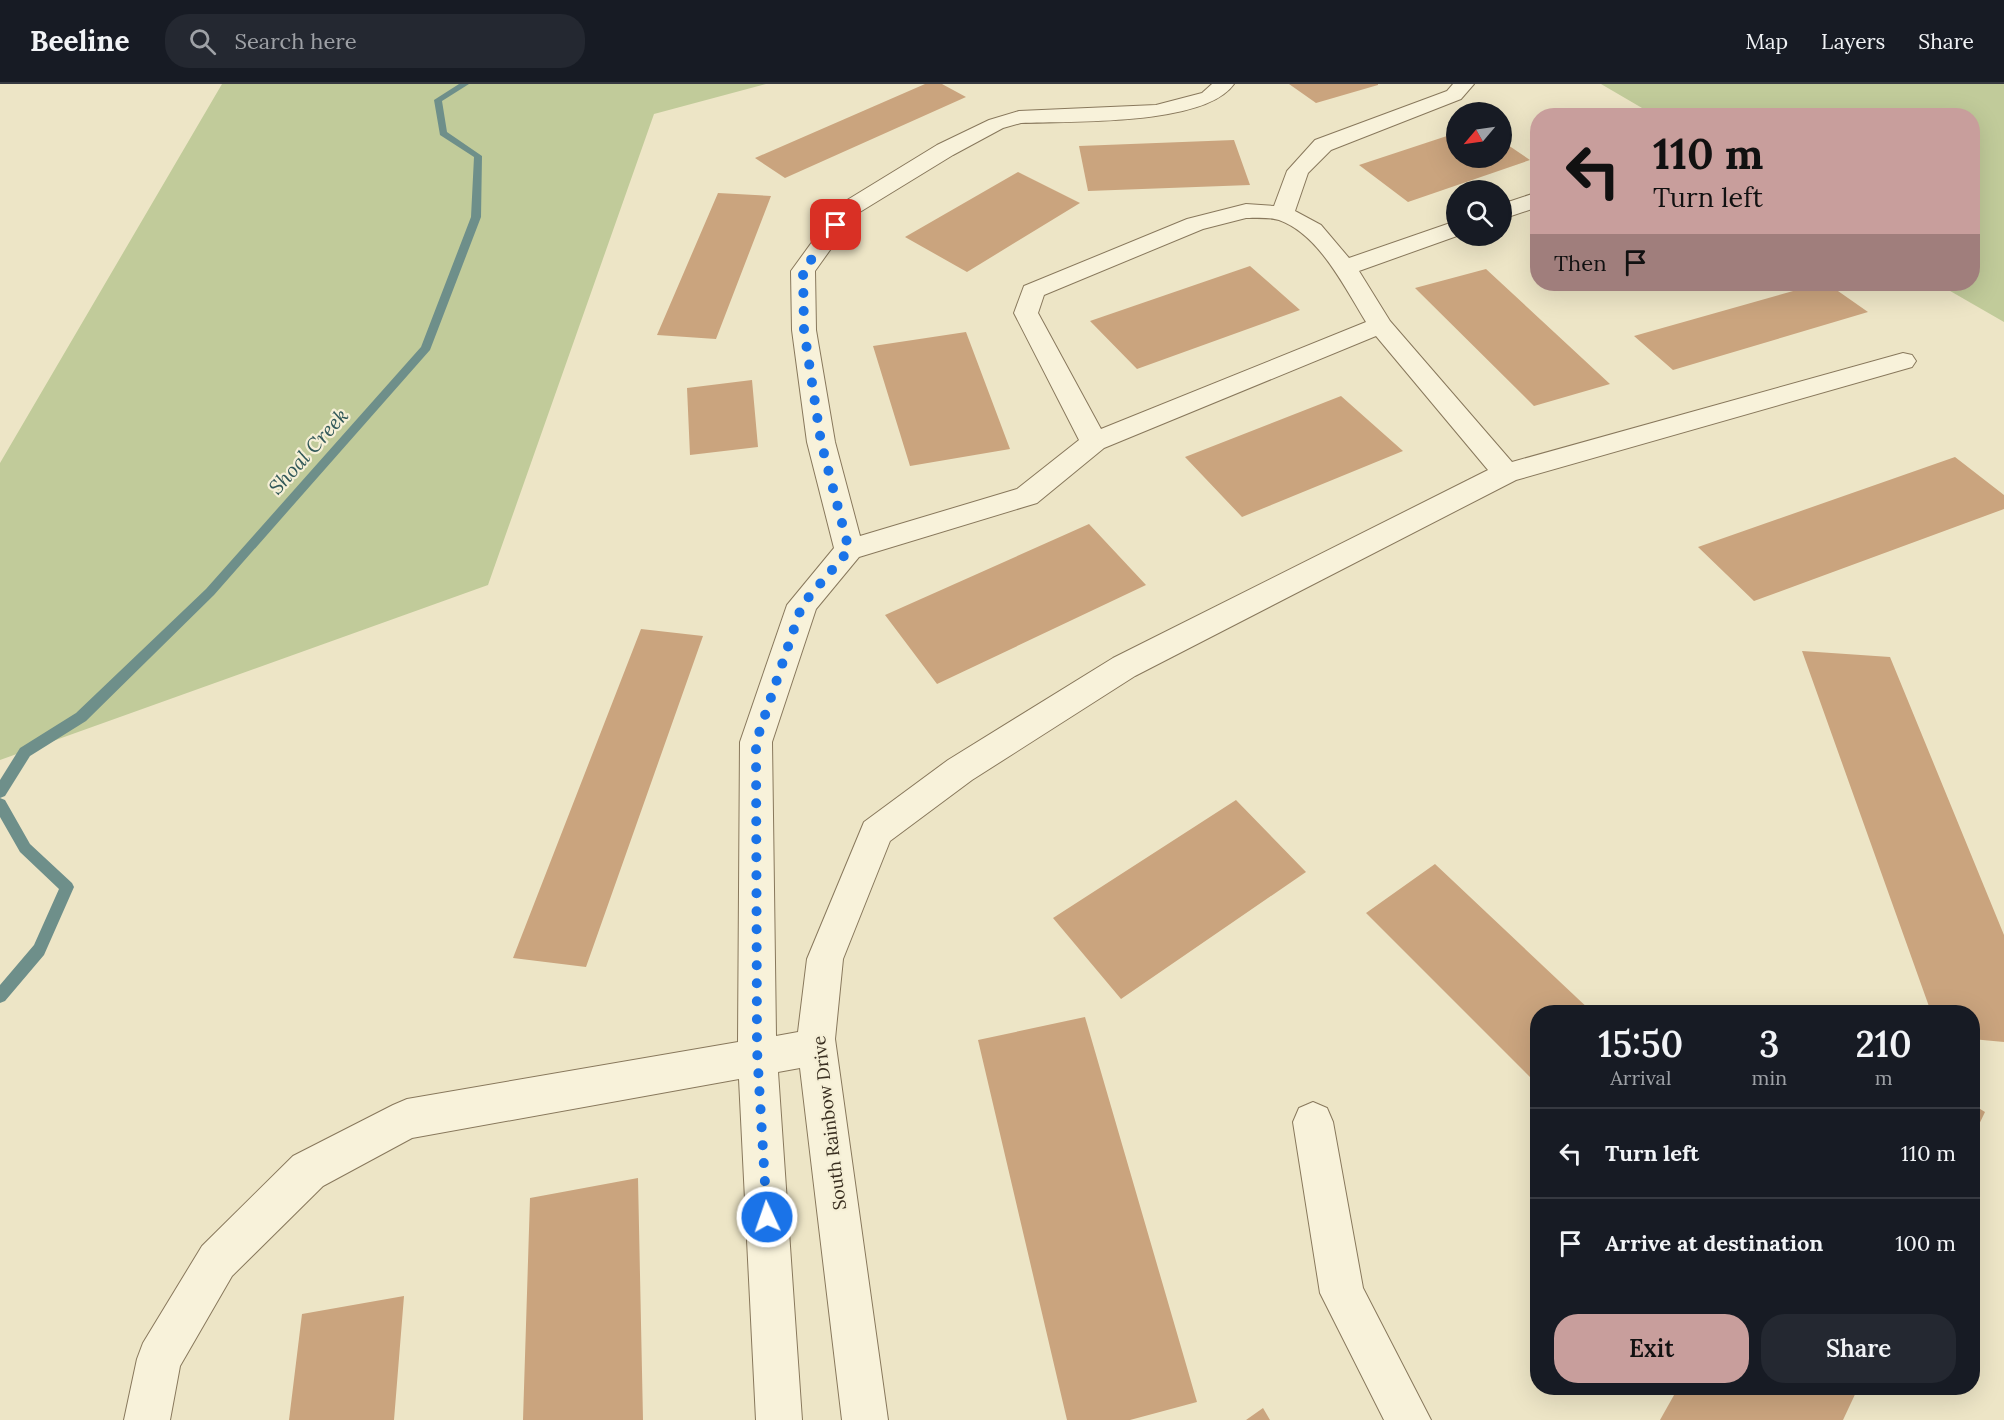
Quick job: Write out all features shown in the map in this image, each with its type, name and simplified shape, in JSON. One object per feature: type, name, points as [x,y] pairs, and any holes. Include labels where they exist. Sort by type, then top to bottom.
[{"type":"street","points":[[849,550],[821,442],[804,330],[803,271],[847,210],[945,150],[996,124],[1019,117],[1157,111],[1209,97],[1224,84]]},
{"type":"street","points":[[1283,213],[1298,171],[1323,145],[1454,95],[1464,84]]},
{"type":"street","points":[[1512,208],[1530,202]]},
{"type":"street","points":[[1094,442],[1026,313],[1033,291],[1195,224],[1246,211],[1283,213],[1313,230],[1345,268],[1380,325],[1506,473]]},
{"type":"street","points":[[1345,268],[1446,232]]},
{"type":"street","points":[[779,1420],[758,1059],[756,742],[802,605],[849,550],[1027,496],[1094,442],[1380,325]]},
{"type":"street","name":"South Rainbow Drive","points":[[865,1420],[817,1047],[825,959],[876,832],[960,770],[1124,667],[1506,473],[1903,361]]},
{"type":"street","points":[[147,1420],[159,1359],[217,1261],[309,1171],[407,1119],[817,1047]]},
{"type":"street","points":[[1313,1122],[1342,1293],[1408,1420]]},
{"type":"green space","points":[[222,84],[766,84],[654,114],[488,585],[0,760],[0,463]]},
{"type":"green space","points":[[1601,84],[2004,84],[2004,322],[1950,291],[1980,291],[1980,108],[1642,108]]},
{"type":"building","points":[[925,84],[942,84],[966,97],[785,178],[755,158]]},
{"type":"building","points":[[1289,84],[1378,84],[1378,85],[1316,103]]},
{"type":"building","points":[[1446,136],[1446,168],[1507,168],[1472,180],[1446,180],[1446,189],[1408,202],[1359,165]]},
{"type":"building","points":[[1234,140],[1250,185],[1088,191],[1079,146]]},
{"type":"building","points":[[1512,148],[1530,160],[1512,166]]},
{"type":"building","points":[[1018,172],[1080,203],[967,272],[905,237]]},
{"type":"building","points":[[718,193],[771,196],[716,339],[657,335]]},
{"type":"building","points":[[1250,266],[1300,310],[1137,369],[1090,321]]},
{"type":"building","points":[[1486,269],[1610,384],[1534,406],[1415,288]]},
{"type":"building","points":[[1793,291],[1838,291],[1868,312],[1673,370],[1634,336]]},
{"type":"building","points":[[966,332],[1010,449],[910,466],[873,346]]},
{"type":"building","points":[[752,380],[758,447],[690,455],[687,388]]},
{"type":"building","points":[[1341,396],[1403,451],[1242,517],[1185,457]]},
{"type":"building","points":[[1955,457],[2004,495],[2004,509],[1754,601],[1698,547]]},
{"type":"building","points":[[1089,524],[1146,585],[937,684],[885,615]]},
{"type":"building","points":[[641,629],[703,636],[586,967],[513,958]]},
{"type":"building","points":[[1802,651],[1890,657],[2004,935],[2004,1042],[1980,1040],[1980,1005],[1928,1005]]},
{"type":"building","points":[[1236,800],[1306,872],[1121,999],[1053,918]]},
{"type":"building","points":[[1435,864],[1585,1005],[1530,1005],[1530,1077],[1366,913]]},
{"type":"building","points":[[1085,1017],[1197,1402],[1130,1420],[1067,1420],[978,1040]]},
{"type":"building","points":[[1980,1109],[1985,1112],[1980,1122]]},
{"type":"building","points":[[638,1178],[643,1420],[523,1420],[530,1198]]},
{"type":"building","points":[[404,1296],[394,1420],[289,1420],[302,1314]]},
{"type":"building","points":[[1674,1395],[1855,1395],[1843,1420],[1660,1420]]},
{"type":"building","points":[[1263,1408],[1270,1420],[1246,1420]]},
{"type":"waterway","name":"Shoal Creek","points":[[0,792],[25,752],[81,717],[210,592],[426,348],[476,217],[478,156],[443,133],[438,100],[465,84]]},
{"type":"waterway","name":"Shoal Creek","points":[[0,804],[25,848],[67,887],[39,950],[0,996]]},
{"type":"route","points":[[767,1217],[757,1050],[756,742],[802,605],[849,550],[821,442],[804,330],[803,271],[836,225]]}]
